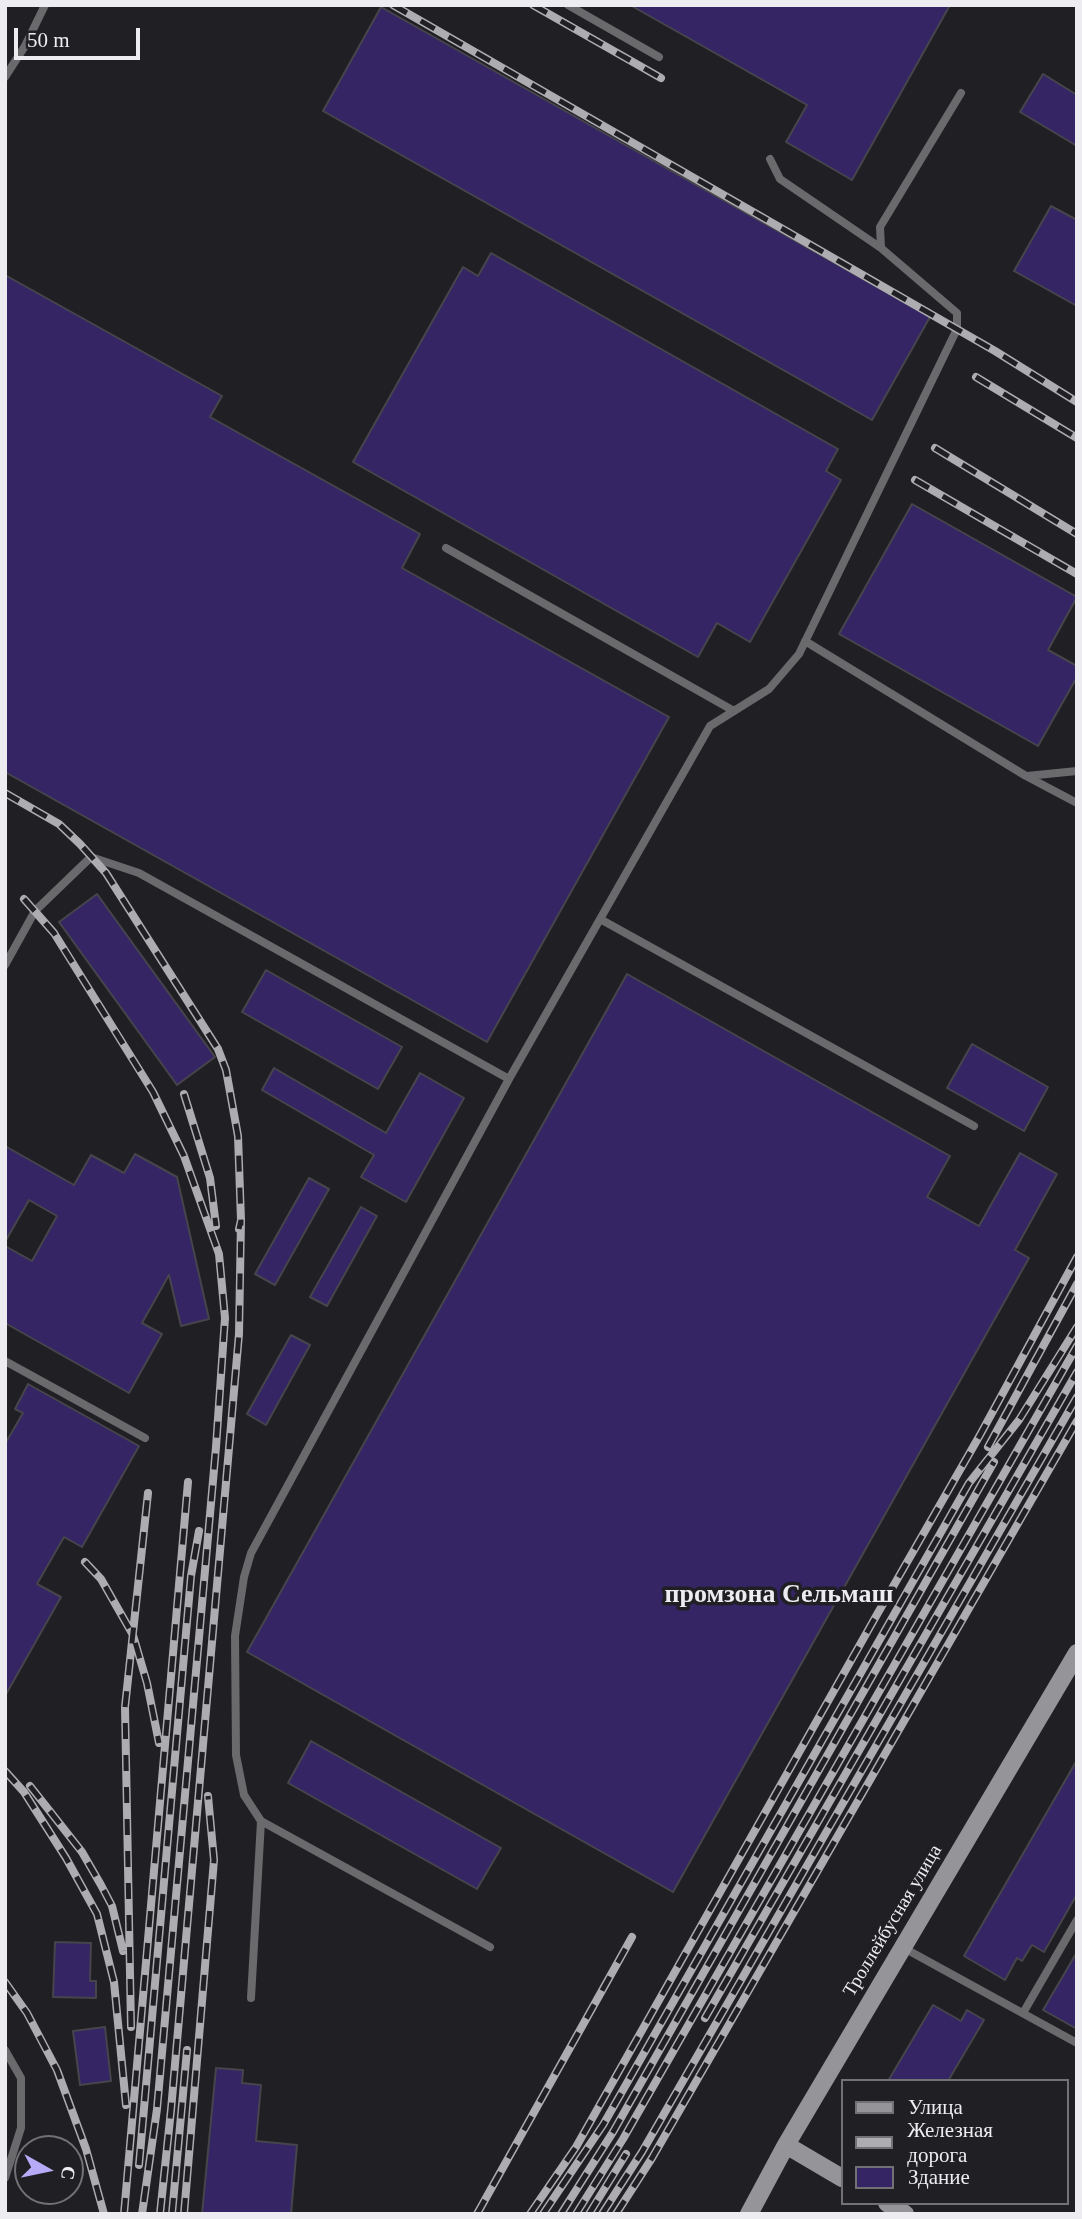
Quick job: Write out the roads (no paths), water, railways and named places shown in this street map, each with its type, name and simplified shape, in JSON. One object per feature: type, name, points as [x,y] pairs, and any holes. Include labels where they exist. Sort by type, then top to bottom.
[{"type":"main road","name":"Троллейбусная улица","points":[[749,2214],[786,2145],[1077,1653]]},
{"type":"main road","points":[[786,2145],[841,2177]]},
{"type":"lane","points":[[5,77],[46,5]]},
{"type":"lane","points":[[568,5],[659,57]]},
{"type":"lane","points":[[881,248],[880,227],[961,93]]},
{"type":"lane","points":[[490,1947],[261,1821],[244,1796],[236,1755],[235,1636],[244,1577],[251,1553],[509,1079],[710,726],[769,689],[799,654],[957,329],[957,313],[881,248],[780,179],[770,159]]},
{"type":"lane","points":[[446,548],[734,711]]},
{"type":"lane","points":[[805,641],[1026,776],[1077,803]]},
{"type":"lane","points":[[1026,776],[1077,771]]},
{"type":"lane","points":[[5,965],[35,911],[91,857],[139,873],[509,1079]]},
{"type":"lane","points":[[600,919],[974,1126]]},
{"type":"lane","points":[[5,1361],[145,1438]]},
{"type":"lane","points":[[251,1998],[261,1821]]},
{"type":"lane","points":[[1023,2013],[1077,1920]]},
{"type":"lane","points":[[902,1947],[1077,2043]]},
{"type":"lane","points":[[5,2050],[21,2078],[21,2128],[5,2178]]},
{"type":"railway","points":[[393,5],[995,351],[1077,402]]},
{"type":"railway","points":[[533,5],[661,78]]},
{"type":"railway","points":[[976,377],[1077,438]]},
{"type":"railway","points":[[935,448],[1077,534]]},
{"type":"railway","points":[[915,480],[1077,574]]},
{"type":"railway","points":[[5,793],[59,824],[106,873],[218,1049],[226,1070],[238,1136],[239,1229]]},
{"type":"railway","points":[[24,899],[54,933],[153,1092],[184,1156],[219,1254],[225,1318],[157,2109],[142,2214]]},
{"type":"railway","points":[[184,1094],[210,1178],[216,1226]]},
{"type":"railway","points":[[160,2214],[239,1334],[241,1220]]},
{"type":"railway","points":[[530,2214],[576,2147],[980,1435],[1077,1257]]},
{"type":"railway","points":[[988,1447],[1077,1284]]},
{"type":"railway","points":[[543,2214],[603,2125],[969,1483],[1019,1420],[1077,1327]]},
{"type":"railway","points":[[576,2214],[623,2139],[1077,1346]]},
{"type":"railway","points":[[705,2018],[1077,1372]]},
{"type":"railway","points":[[602,2214],[642,2152],[1077,1397]]},
{"type":"railway","points":[[616,2214],[652,2158],[1077,1421]]},
{"type":"railway","points":[[561,2214],[613,2132],[994,1462]]},
{"type":"railway","points":[[124,2214],[188,1482]]},
{"type":"railway","points":[[131,2027],[125,1707],[148,1493]]},
{"type":"railway","points":[[139,2165],[191,1576],[199,1531]]},
{"type":"railway","points":[[85,1562],[101,1579],[133,1635],[147,1683],[159,1743]]},
{"type":"railway","points":[[5,1771],[24,1792],[66,1858],[97,1914],[114,1982],[126,2105]]},
{"type":"railway","points":[[30,1786],[82,1852],[101,1885],[112,1906],[123,1951]]},
{"type":"railway","points":[[184,2214],[214,1860],[208,1796]]},
{"type":"railway","points":[[477,2214],[632,1937]]},
{"type":"railway","points":[[5,1982],[27,2013],[57,2070],[86,2149],[104,2214]]},
{"type":"railway","points":[[172,2214],[187,2050]]},
{"type":"railway","points":[[589,2214],[626,2154]]},
{"type":"district","name":"промзона Сельмаш","points":[[779,1595]]}]
